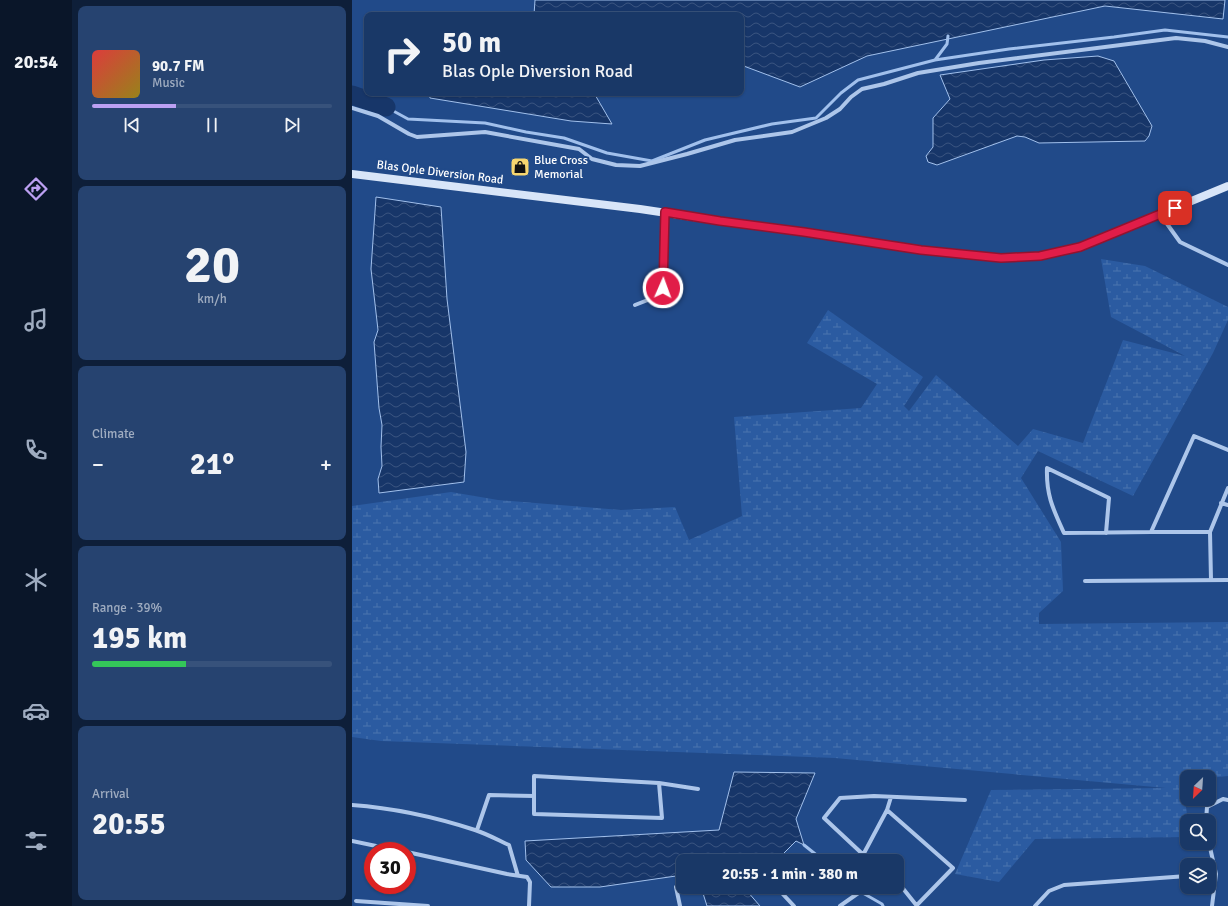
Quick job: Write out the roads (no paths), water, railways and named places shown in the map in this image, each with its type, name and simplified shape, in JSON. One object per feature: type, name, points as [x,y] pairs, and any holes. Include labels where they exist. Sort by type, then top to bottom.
[{"type":"main road","name":"Blas Ople Diversion Road","points":[[352,174],[567,199],[804,232],[913,249],[1001,258],[1040,256],[1080,247],[1228,186]]},
{"type":"street","points":[[352,108],[378,116],[417,137],[485,132],[579,149],[592,159],[616,165],[640,166],[735,140],[792,132],[826,118],[840,109],[851,96],[862,89],[884,84],[918,73],[979,62],[1176,38],[1205,41],[1228,47]]},
{"type":"street","points":[[635,305],[658,296],[663,288],[665,212]]},
{"type":"street","points":[[1160,214],[1180,242],[1228,264]]},
{"type":"street","points":[[1151,532],[1194,436],[1228,450]]},
{"type":"street","points":[[1106,533],[1109,498],[1047,468],[1046,484],[1051,504],[1064,533],[1106,533],[1151,532],[1210,532]]},
{"type":"street","points":[[1211,580],[1210,532],[1228,488]]},
{"type":"street","points":[[1221,503],[1228,505]]},
{"type":"street","points":[[1085,581],[1228,580]]},
{"type":"street","points":[[659,783],[662,818],[534,814],[534,776],[659,783],[698,788]]},
{"type":"street","points":[[477,830],[489,795],[534,796]]},
{"type":"street","points":[[862,854],[824,818],[840,798],[874,796],[965,800]]},
{"type":"street","points":[[864,854],[887,810],[891,797]]},
{"type":"street","points":[[1206,814],[1207,807],[1223,799],[1228,800]]},
{"type":"street","points":[[352,805],[416,813],[477,830],[509,845],[518,876]]},
{"type":"street","points":[[887,810],[954,868],[917,906],[904,890]]},
{"type":"street","points":[[352,841],[364,844]]},
{"type":"street","points":[[416,854],[527,877],[530,882],[529,906]]},
{"type":"street","points":[[1035,906],[1049,891],[1064,885],[1180,877]]},
{"type":"street","points":[[677,894],[680,906]]},
{"type":"street","points":[[783,894],[794,906]]},
{"type":"street","points":[[840,906],[857,894]]},
{"type":"street","points":[[1212,906],[1214,894]]},
{"type":"street","points":[[356,901],[428,906]]},
{"type":"water","points":[[535,0],[1225,0],[1223,19],[1105,6],[867,56],[800,87],[744,66],[744,12],[534,12]]},
{"type":"water","points":[[1098,56],[1114,61],[1152,126],[1149,136],[1145,141],[1039,143],[1025,137],[1017,136],[937,165],[928,162],[926,156],[933,147],[933,118],[950,99],[940,75],[1044,60]]},
{"type":"water","points":[[430,96],[596,96],[612,124],[571,121],[430,98]]},
{"type":"water","points":[[376,197],[441,207],[447,299],[466,452],[464,482],[379,493],[378,479],[382,466],[382,425],[379,408],[374,342],[378,330],[371,269]]},
{"type":"water","points":[[734,772],[815,773],[796,819],[804,845],[796,841],[783,854],[676,854],[676,876],[600,887],[551,887],[526,860],[525,841],[719,830]]},
{"type":"water","points":[[703,894],[750,894],[760,906],[707,906]]},
{"type":"waterway","points":[[386,107],[408,119],[485,123],[564,138],[607,153],[652,161],[705,140],[772,124],[816,118],[841,93],[858,80],[935,60],[1009,49],[1165,30],[1228,37]]},
{"type":"waterway","points":[[935,60],[947,44],[948,36]]},
{"type":"waterway","points":[[352,95],[386,107]]},
{"type":"waterway","points":[[804,845],[815,854]]},
{"type":"waterway","points":[[864,894],[883,906]]},
{"type":"place","name":"Blue Cross Memorial","points":[[520,167]]}]
